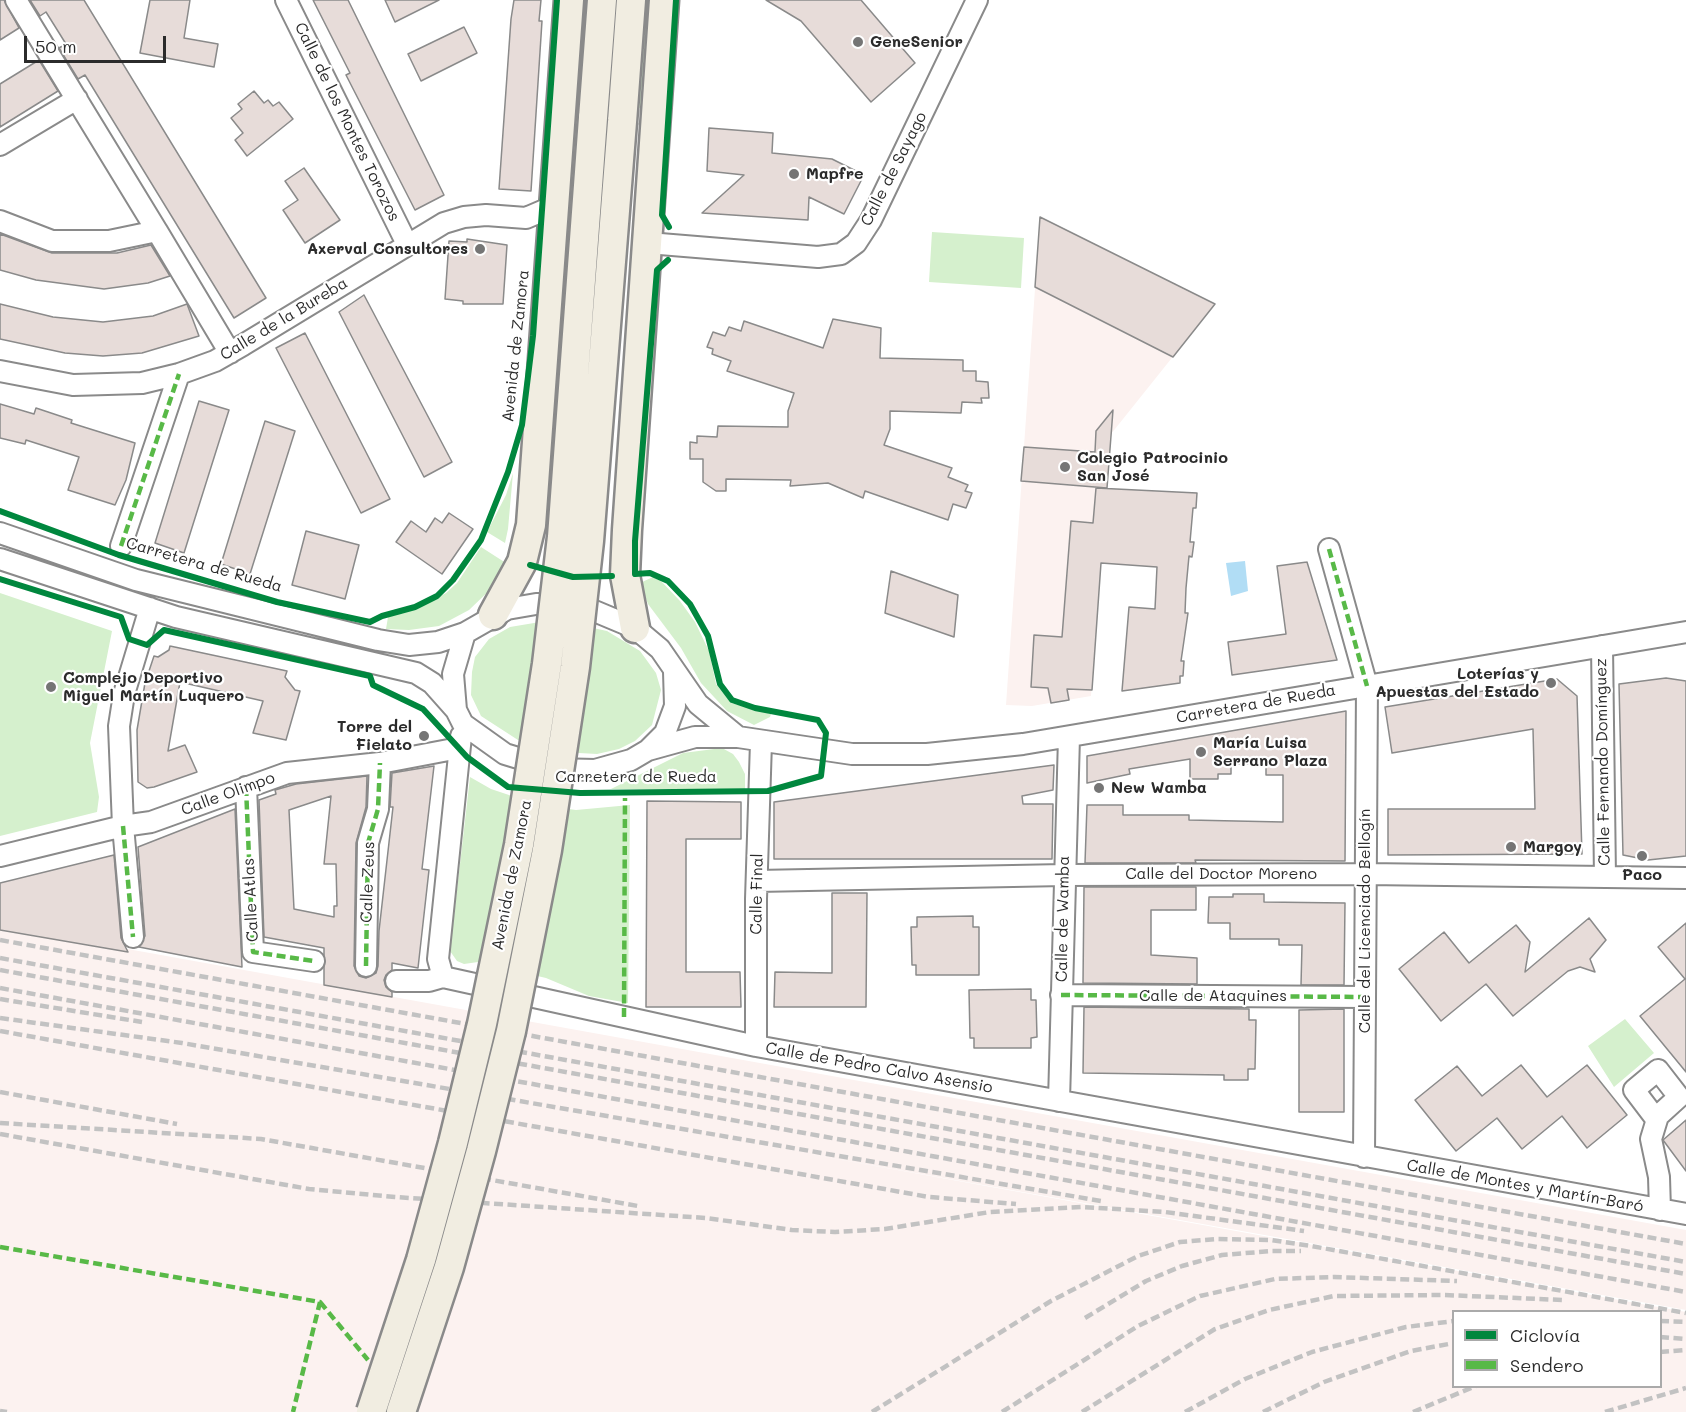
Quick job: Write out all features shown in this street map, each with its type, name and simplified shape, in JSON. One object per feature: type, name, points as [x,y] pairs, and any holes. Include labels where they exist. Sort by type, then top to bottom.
[{"type":"highway","points":[[493,615],[522,562],[531,525],[569,0]]},
{"type":"highway","name":"Avenida de Zamora","points":[[371,1412],[421,1260],[453,1143],[482,1024],[519,845],[547,664],[562,537],[602,0]]},
{"type":"highway","name":"Avenida de Zamora","points":[[401,1412],[449,1268],[481,1151],[511,1031],[547,850],[575,667],[589,541],[631,0]]},
{"type":"highway","points":[[635,628],[626,575],[664,0]]},
{"type":"street","points":[[16,0],[230,353]]},
{"type":"street","name":"Calle de los Montes Torozos","points":[[286,0],[407,244]]},
{"type":"street","name":"Calle de Sayago","points":[[648,243],[818,257],[841,254],[856,243],[871,220],[977,0]]},
{"type":"street","points":[[0,145],[77,99]]},
{"type":"street","name":"Calle de la Bureba","points":[[0,371],[73,385],[142,384],[178,374],[230,353],[444,223],[464,217],[486,215],[526,218],[554,206]]},
{"type":"street","points":[[0,221],[52,241],[109,241],[157,231]]},
{"type":"street","points":[[121,546],[178,374]]},
{"type":"street","name":"Carretera de Rueda","points":[[0,533],[136,580],[394,643],[409,645],[438,642],[465,633]]},
{"type":"street","name":"Calle del Licenciado Bellogín","points":[[1329,549],[1367,686],[1364,1157]]},
{"type":"street","points":[[0,559],[176,617],[416,673],[432,683],[459,717],[505,754],[561,770],[589,771],[614,766],[648,750],[664,733],[672,717],[676,694],[674,672],[660,649],[635,628],[592,610],[563,604],[521,606],[493,615],[465,633],[453,675],[459,717],[459,748],[438,959],[443,977]]},
{"type":"street","points":[[133,937],[123,826],[119,726],[124,694],[150,608]]},
{"type":"street","name":"Carretera de Rueda","points":[[648,750],[695,737],[738,737],[852,754],[927,754],[1068,736],[1686,632]]},
{"type":"street","name":"Calle Fernando Domínguez","points":[[1602,646],[1605,877]]},
{"type":"street","name":"Carretera de Rueda","points":[[674,672],[698,704],[738,737]]},
{"type":"street","name":"Calle de Wamba","points":[[1059,1101],[1068,736]]},
{"type":"street","name":"Calle Final","points":[[756,1046],[761,742]]},
{"type":"street","name":"Calle Olimpo","points":[[0,856],[123,826],[151,822],[287,774],[380,763],[459,748]]},
{"type":"street","name":"Calle Zeus","points":[[366,966],[369,843],[378,809],[380,763]]},
{"type":"street","name":"Calle Atlas","points":[[246,787],[253,952],[314,961]]},
{"type":"street","name":"Calle del Doctor Moreno","points":[[757,880],[1064,875],[1366,874],[1686,878]]},
{"type":"street","name":"Calle de Pedro Calvo Asensio","points":[[396,981],[429,981],[443,977],[756,1046],[1364,1157]]},
{"type":"street","name":"Calle de Ataquines","points":[[1061,995],[1365,997]]},
{"type":"street","points":[[1656,1119],[1651,1139],[1659,1177],[1660,1210]]},
{"type":"street","name":"Calle de Montes y Martín-Baró","points":[[1364,1157],[1686,1214]]},
{"type":"shaded area","name":"Colegio Patrocinio San José","points":[[1040,217],[1215,304],[1111,434],[1091,696],[1032,706],[1006,705]]},
{"type":"shaded area","points":[[0,926],[1686,1230],[1686,1310],[775,1148],[1686,1312],[1686,1412],[0,1412]]},
{"type":"green space","points":[[576,0],[590,0],[583,100],[568,99]]},
{"type":"green space","points":[[642,0],[657,0],[650,108],[635,108]]},
{"type":"green space","points":[[932,232],[1024,238],[1021,288],[929,282]]},
{"type":"green space","points":[[513,473],[505,543],[487,532],[506,495]]},
{"type":"green space","points":[[481,547],[509,565],[493,587],[469,610],[439,626],[409,630],[386,629],[388,617],[417,609],[446,593],[457,583]]},
{"type":"green space","points":[[653,577],[661,581],[680,601],[695,622],[709,651],[716,684],[731,703],[771,714],[770,717],[754,725],[727,711],[701,683],[681,648],[648,604],[640,583]]},
{"type":"green space","name":"Complejo Deportivo Miguel Martín Luquero","points":[[0,593],[112,631],[90,743],[99,797],[97,812],[0,836]]},
{"type":"green space","points":[[540,622],[570,623],[607,631],[640,651],[656,673],[661,690],[652,725],[635,741],[619,749],[597,754],[579,753],[518,740],[481,716],[471,695],[475,657],[489,639],[510,627]]},
{"type":"green space","points":[[722,748],[733,754],[739,762],[745,774],[745,789],[611,789],[683,753]]},
{"type":"green space","points":[[470,777],[491,789],[539,805],[576,810],[630,805],[628,1003],[589,996],[546,978],[478,962],[464,964],[457,961],[450,951]]},
{"type":"green space","points":[[1625,1019],[1654,1053],[1614,1087],[1588,1046]]},
{"type":"water","points":[[1245,561],[1248,591],[1231,596],[1226,563]]},
{"type":"building","points":[[0,0],[4,0],[19,28],[0,40]]},
{"type":"building","points":[[30,0],[84,0],[266,298],[234,318],[85,75],[78,79],[59,48],[66,44],[46,12],[40,16]]},
{"type":"building","points":[[150,0],[190,0],[184,38],[218,44],[214,67],[140,53]]},
{"type":"building","points":[[313,0],[348,0],[444,195],[415,210],[346,75],[350,73]]},
{"type":"building","points":[[385,0],[439,0],[395,22]]},
{"type":"building","points":[[514,0],[541,0],[539,21],[542,21],[531,191],[499,189]]},
{"type":"building","name":"GeneSenior","points":[[766,0],[861,0],[915,63],[871,102],[801,21]]},
{"type":"building","points":[[464,27],[477,53],[421,81],[408,54]]},
{"type":"building","points":[[39,60],[58,91],[0,127],[0,84]]},
{"type":"building","points":[[254,91],[264,103],[268,100],[273,106],[279,102],[293,119],[247,156],[235,140],[243,133],[231,118],[242,109],[238,104]]},
{"type":"building","name":"Mapfre","points":[[709,128],[773,133],[772,153],[832,159],[864,175],[844,214],[809,197],[808,220],[702,213],[744,175],[707,171]]},
{"type":"building","points":[[304,168],[340,220],[305,243],[283,210],[298,200],[285,181]]},
{"type":"building","points":[[1040,217],[1215,304],[1173,357],[1035,287]]},
{"type":"building","points":[[0,234],[52,253],[117,253],[151,245],[170,276],[148,283],[104,289],[36,280],[0,270]]},
{"type":"building","points":[[467,239],[507,245],[503,304],[463,304],[463,301],[445,299],[449,241],[467,242]]},
{"type":"building","points":[[364,295],[452,462],[424,477],[339,312]]},
{"type":"building","points":[[0,304],[53,317],[103,322],[153,316],[187,304],[199,336],[142,353],[103,356],[65,353],[0,339]]},
{"type":"building","points":[[833,319],[881,328],[880,358],[963,360],[963,371],[976,371],[976,381],[988,382],[989,398],[981,398],[982,403],[962,402],[961,413],[890,411],[890,429],[884,445],[952,468],[948,477],[968,485],[965,491],[972,493],[966,508],[953,504],[948,520],[865,491],[863,498],[828,483],[790,486],[791,480],[726,479],[726,491],[716,491],[703,482],[703,459],[690,459],[690,442],[697,443],[697,436],[717,437],[718,426],[788,427],[788,411],[794,393],[727,371],[731,361],[712,354],[713,349],[707,347],[713,332],[725,336],[729,327],[741,331],[744,321],[823,348]]},
{"type":"building","points":[[305,333],[390,499],[361,513],[276,348]]},
{"type":"building","points":[[199,401],[229,410],[184,553],[155,543]]},
{"type":"building","points":[[0,404],[34,414],[36,408],[72,420],[71,423],[135,443],[126,480],[115,505],[68,490],[79,457],[26,440],[25,444],[0,438]]},
{"type":"building","points":[[1113,410],[1107,488],[1021,481],[1024,447],[1095,452],[1096,431]]},
{"type":"building","points":[[265,421],[295,431],[250,574],[221,564]]},
{"type":"building","points":[[1096,488],[1197,493],[1196,508],[1193,508],[1190,542],[1194,542],[1192,557],[1189,556],[1186,588],[1185,613],[1188,613],[1181,661],[1184,661],[1183,676],[1180,676],[1180,683],[1122,691],[1129,607],[1155,609],[1157,567],[1101,563],[1092,690],[1067,689],[1069,700],[1051,703],[1048,688],[1031,687],[1034,635],[1062,637],[1071,521],[1093,523]]},
{"type":"building","points":[[449,513],[473,529],[442,574],[396,542],[411,521],[426,532],[435,518],[442,523]]},
{"type":"building","points":[[306,531],[359,545],[345,599],[292,585]]},
{"type":"building","points":[[1307,562],[1337,660],[1232,675],[1228,642],[1286,634],[1277,566]]},
{"type":"building","points":[[891,571],[958,595],[954,637],[885,613]]},
{"type":"building","points":[[170,646],[287,671],[285,677],[295,690],[300,691],[286,740],[253,733],[263,701],[180,682],[168,751],[185,745],[197,772],[154,787],[147,788],[138,782],[137,730],[145,683],[154,656],[158,657],[169,650]]},
{"type":"building","points":[[1666,678],[1686,681],[1686,856],[1648,860],[1623,855],[1619,684]]},
{"type":"building","points":[[1557,679],[1577,696],[1582,854],[1388,855],[1388,809],[1535,809],[1533,729],[1392,753],[1385,707]]},
{"type":"building","points":[[1346,711],[1345,861],[1195,860],[1196,863],[1085,863],[1087,805],[1123,805],[1123,815],[1189,815],[1189,820],[1283,822],[1283,775],[1266,775],[1266,764],[1231,764],[1231,774],[1218,774],[1218,779],[1190,779],[1190,759],[1129,769],[1130,774],[1087,783],[1087,756]]},
{"type":"building","points":[[1054,765],[1053,790],[1022,796],[1023,804],[1053,804],[1052,859],[774,859],[774,802]]},
{"type":"building","points":[[434,766],[422,869],[429,870],[418,968],[392,963],[392,970],[384,980],[386,987],[392,992],[392,997],[324,985],[324,948],[264,937],[259,800],[276,794],[275,790],[296,784],[367,776],[366,807],[356,843],[354,966],[359,976],[366,978],[376,973],[378,966],[379,931],[393,807],[390,807],[392,773]],"holes":[[[331,796],[324,864],[336,864],[337,906],[334,906],[334,917],[294,909],[289,810]]]},
{"type":"building","points":[[647,801],[741,802],[741,839],[686,839],[686,972],[740,972],[741,1007],[646,1007]]},
{"type":"building","points":[[235,809],[242,967],[139,947],[145,936],[138,847]]},
{"type":"building","points":[[114,855],[121,938],[128,952],[0,930],[0,883]]},
{"type":"building","points":[[1084,887],[1196,887],[1196,910],[1151,910],[1151,955],[1197,958],[1197,984],[1083,983]]},
{"type":"building","points":[[832,893],[867,893],[866,1007],[774,1007],[775,972],[832,973]]},
{"type":"building","points":[[1233,894],[1264,894],[1264,902],[1345,903],[1344,985],[1301,985],[1302,945],[1279,945],[1279,939],[1230,939],[1230,923],[1208,923],[1209,897],[1233,897]]},
{"type":"building","points":[[973,916],[973,927],[979,927],[979,975],[916,975],[916,965],[912,965],[911,927],[917,927],[917,917]]},
{"type":"building","points":[[1589,918],[1606,940],[1590,959],[1595,972],[1580,967],[1568,971],[1513,1016],[1486,984],[1441,1021],[1399,969],[1444,932],[1469,963],[1516,925],[1530,942],[1525,972]]},
{"type":"building","points":[[1686,923],[1686,1072],[1640,1016],[1685,979],[1658,947]]},
{"type":"building","points":[[1031,989],[1031,1000],[1036,1000],[1037,1037],[1031,1038],[1031,1048],[974,1048],[974,1038],[970,1038],[969,990]]},
{"type":"building","points":[[1084,1007],[1249,1009],[1249,1020],[1256,1020],[1255,1069],[1248,1069],[1248,1080],[1224,1080],[1224,1075],[1083,1073]]},
{"type":"building","points":[[1344,1009],[1344,1112],[1299,1112],[1299,1010]]},
{"type":"building","points":[[1521,1065],[1547,1097],[1587,1065],[1627,1115],[1587,1148],[1562,1116],[1522,1149],[1497,1118],[1456,1151],[1415,1100],[1457,1066],[1482,1096]]},
{"type":"building","points":[[1686,1120],[1686,1171],[1663,1140]]},
{"type":"railway","points":[[0,940],[1686,1244]]},
{"type":"railway","points":[[0,958],[1686,1262]]},
{"type":"railway","points":[[0,970],[1686,1274]]},
{"type":"railway","points":[[0,988],[1686,1292]]},
{"type":"railway","points":[[0,999],[142,1022]]},
{"type":"railway","points":[[0,1018],[182,1043],[1101,1201]]},
{"type":"railway","points":[[0,1031],[929,1197],[1016,1204]]},
{"type":"railway","points":[[0,1092],[177,1124]]},
{"type":"railway","points":[[0,1123],[261,1139],[638,1206]]},
{"type":"railway","points":[[0,1134],[309,1189],[706,1218],[792,1230],[835,1232],[885,1229],[990,1212],[1082,1207],[1165,1212],[1304,1231]]},
{"type":"railway","points":[[872,1412],[1051,1301],[1138,1256],[1180,1242],[1217,1239],[1271,1240],[1686,1313]]},
{"type":"railway","points":[[1085,1318],[1146,1281],[1182,1266],[1222,1255],[1301,1251]]},
{"type":"railway","points":[[1002,1412],[1138,1326],[1200,1296],[1275,1279],[1334,1277],[1457,1281]]},
{"type":"railway","points":[[1082,1412],[1215,1329],[1269,1310],[1334,1296],[1445,1295],[1563,1300]]},
{"type":"railway","points":[[1185,1412],[1245,1379],[1312,1352],[1406,1327],[1452,1321]]},
{"type":"railway","points":[[1662,1321],[1686,1322]]},
{"type":"railway","points":[[1662,1337],[1686,1339]]},
{"type":"railway","points":[[1263,1412],[1324,1382],[1411,1351],[1452,1343]]},
{"type":"railway","points":[[1662,1352],[1686,1350]]},
{"type":"railway","points":[[1413,1412],[1471,1388]]},
{"type":"railway","points":[[1605,1412],[1686,1388]]},
{"type":"railway","points":[[0,1411],[7,1412]]},
{"type":"marked path","points":[[121,546],[179,374]]},
{"type":"marked path","points":[[1329,549],[1367,686]]},
{"type":"marked path","points":[[366,966],[368,843],[378,809],[380,763]]},
{"type":"marked path","points":[[246,787],[253,952],[314,961]]},
{"type":"marked path","points":[[624,1017],[625,798]]},
{"type":"marked path","points":[[123,826],[133,937]]},
{"type":"marked path","points":[[1061,995],[1365,997]]},
{"type":"marked path","points":[[0,1247],[320,1302],[293,1412]]},
{"type":"marked path","points":[[320,1302],[368,1360]]},
{"type":"cycle path","points":[[0,511],[119,555],[277,602],[370,622],[382,616],[415,607],[437,596],[453,580],[481,540],[508,472],[522,425],[533,336],[557,0]]},
{"type":"cycle path","points":[[669,227],[662,215],[676,0]]},
{"type":"cycle path","points":[[0,579],[121,617],[129,639],[147,645],[164,630],[370,676],[373,685],[423,709],[467,757],[508,787],[580,793],[768,791],[821,776],[826,733],[818,720],[755,708],[732,700],[720,684],[708,636],[690,604],[668,581],[650,573],[635,574],[635,541],[657,270],[668,260]]},
{"type":"cycle path","points":[[530,565],[573,577],[612,576]]},
{"type":"place","name":"GeneSenior","points":[[858,42]]},
{"type":"place","name":"Mapfre","points":[[794,174]]},
{"type":"place","name":"Axerval Consultores","points":[[480,249]]},
{"type":"place","name":"Colegio Patrocinio San José","points":[[1065,467]]},
{"type":"place","name":"Loterías y Apuestas del Estado","points":[[1551,683]]},
{"type":"place","name":"Complejo Deportivo Miguel Martín Luquero","points":[[51,687]]},
{"type":"place","name":"Torre del Fielato","points":[[424,736]]},
{"type":"place","name":"María Luisa Serrano Plaza","points":[[1201,752]]},
{"type":"place","name":"New Wamba","points":[[1099,788]]},
{"type":"place","name":"Margoy","points":[[1511,847]]},
{"type":"place","name":"Paco","points":[[1642,856]]}]
